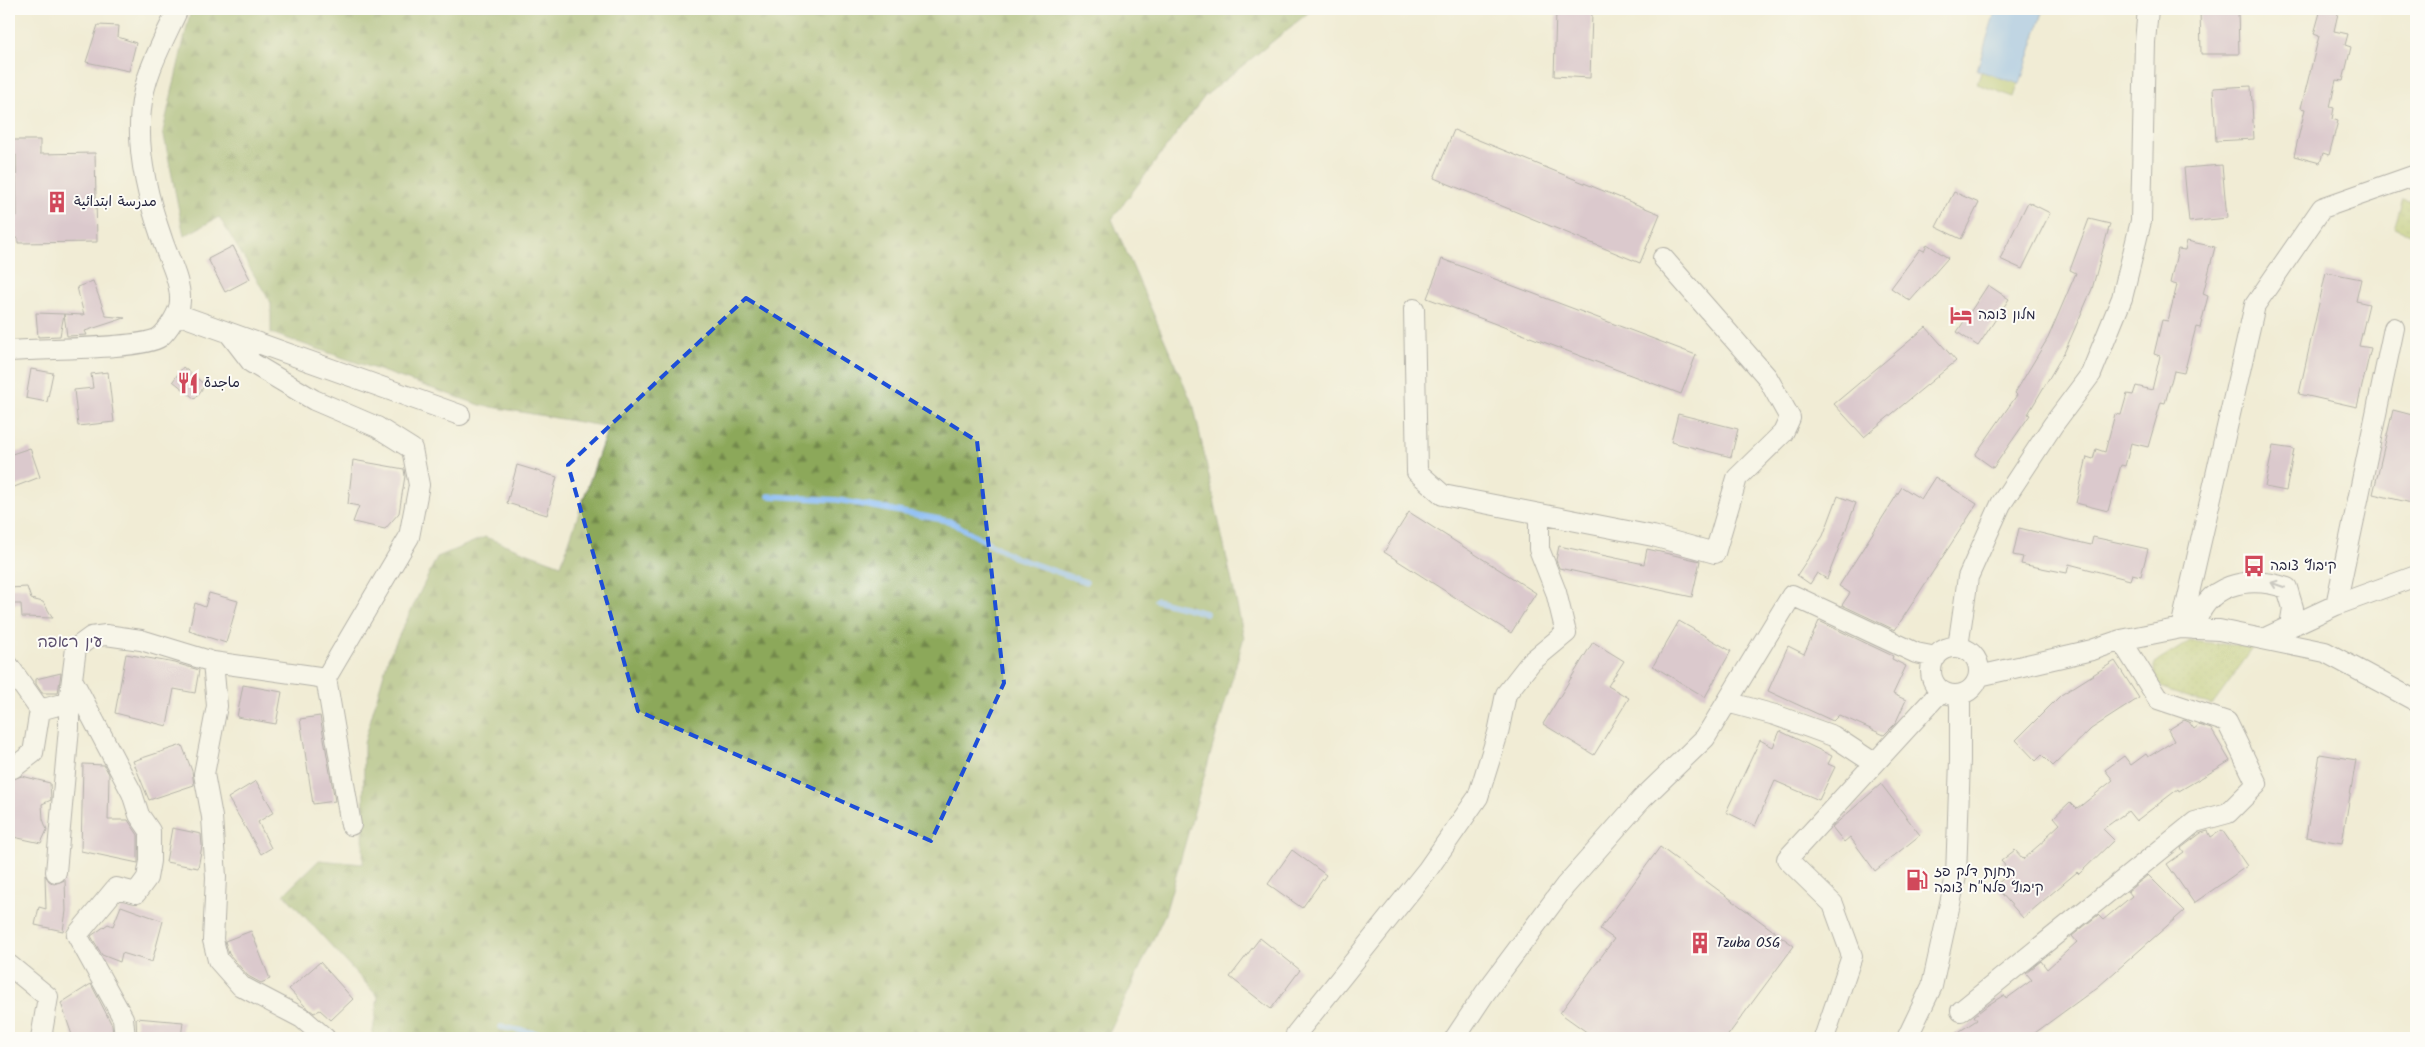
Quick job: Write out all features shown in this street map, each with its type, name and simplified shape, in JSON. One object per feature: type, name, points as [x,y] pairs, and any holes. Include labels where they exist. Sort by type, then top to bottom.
[{"type":"street","points":[[9,351],[128,345],[159,338],[177,314],[180,302],[178,288],[152,212],[140,136],[141,108],[154,60],[178,9]]},
{"type":"street","points":[[1958,647],[1968,577],[2001,504],[2053,425],[2091,374],[2122,298],[2141,221],[2145,42],[2148,9]]},
{"type":"street","points":[[2188,628],[2255,305],[2322,208],[2416,175]]},
{"type":"street","points":[[1414,308],[1417,472],[1443,495],[1653,536],[1715,554],[1737,478],[1783,433],[1790,418],[1767,377],[1663,258]]},
{"type":"street","points":[[177,314],[460,415]]},
{"type":"street","points":[[2336,605],[2394,328]]},
{"type":"street","points":[[229,333],[252,363],[314,400],[377,427],[412,449],[419,485],[409,537],[326,678],[351,825]]},
{"type":"street","points":[[1300,1038],[1296,1034],[1428,869],[1478,797],[1498,733],[1506,694],[1531,662],[1566,633],[1556,592],[1539,549],[1539,515]]},
{"type":"street","points":[[2263,639],[2336,605],[2416,576]]},
{"type":"street","points":[[2188,628],[2218,591],[2249,582],[2267,581],[2287,588],[2293,608],[2290,626]]},
{"type":"street","points":[[1455,1038],[1565,886],[1642,799],[1705,738],[1792,595],[1916,653],[1936,657]]},
{"type":"street","points":[[1979,676],[2092,650],[2121,640],[2188,628],[2219,630],[2326,652],[2416,701]]},
{"type":"street","points":[[56,872],[69,728],[69,702],[76,648],[91,637],[106,635],[141,640],[213,662],[326,678]]},
{"type":"street","points":[[1961,1011],[2195,822],[2228,813],[2257,784],[2227,722],[2158,699],[2121,640]]},
{"type":"street","points":[[1824,1038],[1852,956],[1833,904],[1787,859],[1874,763],[1950,693],[1972,689],[1979,676],[1979,669],[1974,656],[1958,647],[1946,648],[1932,663],[1932,678],[1950,693],[1960,760],[1956,876],[1932,986],[1907,1038]]},
{"type":"street","points":[[213,662],[217,706],[204,774],[212,824],[216,877],[213,940],[218,960],[241,986],[302,1018],[325,1038]]},
{"type":"street","points":[[9,666],[40,710],[32,753],[13,768]]},
{"type":"street","points":[[72,681],[132,792],[139,815],[150,831],[150,861],[147,878],[136,893],[116,888],[77,935],[123,1018],[125,1038]]},
{"type":"street","points":[[40,710],[69,702]]},
{"type":"street","points":[[1727,702],[1834,736],[1874,763]]},
{"type":"street","points":[[9,965],[48,997],[41,1038]]},
{"type":"highlighted area","points":[[746,298],[977,441],[1004,683],[931,841],[638,711],[568,465]]},
{"type":"green space","points":[[191,9],[1313,9],[1205,96],[1112,219],[1194,407],[1244,637],[1165,914],[1107,1038],[372,1038],[378,997],[284,894],[319,860],[363,864],[364,743],[388,658],[437,557],[485,537],[561,565],[608,427],[480,405],[271,333],[271,303],[219,217],[184,236],[163,131]]},
{"type":"green space","points":[[2003,9],[2044,9],[2014,97],[1977,84]]},
{"type":"green space","points":[[2403,199],[2416,203],[2416,236],[2394,228]]},
{"type":"green space","points":[[2190,641],[2254,647],[2212,705],[2171,692],[2155,682],[2155,663]]},
{"type":"water","points":[[1996,9],[2044,9],[2020,84],[1977,70]]},
{"type":"building","points":[[2200,9],[2238,9],[2239,54],[2201,54]]},
{"type":"building","points":[[2321,9],[2339,9],[2334,31],[2348,34],[2345,45],[2351,47],[2343,81],[2336,80],[2330,107],[2334,108],[2332,119],[2338,121],[2329,155],[2323,153],[2320,163],[2294,156],[2305,109],[2301,108],[2319,36],[2314,34]]},
{"type":"building","points":[[1556,12],[1592,13],[1590,78],[1554,76]]},
{"type":"building","points":[[98,25],[119,26],[118,37],[136,43],[129,71],[86,62]]},
{"type":"building","points":[[2251,86],[2254,139],[2216,141],[2213,88]]},
{"type":"building","points":[[1454,130],[1660,214],[1640,263],[1434,178]]},
{"type":"building","name":"مدرسة ابتدائية","points":[[9,140],[40,140],[40,154],[95,153],[97,242],[18,243],[18,238],[9,239],[9,217],[17,216],[16,155],[9,152]]},
{"type":"building","points":[[2222,165],[2227,218],[2189,222],[2184,168]]},
{"type":"building","points":[[1954,192],[1979,203],[1961,239],[1936,227]]},
{"type":"building","points":[[2028,202],[2050,213],[2022,269],[2000,259]]},
{"type":"building","points":[[2089,219],[2110,224],[2092,289],[2065,351],[2028,414],[2030,415],[1993,468],[1975,455],[2017,395],[2015,393],[2048,338],[2076,273],[2070,270]]},
{"type":"building","points":[[2187,241],[2215,247],[2203,294],[2208,296],[2200,328],[2196,327],[2184,373],[2174,371],[2165,403],[2161,402],[2148,447],[2131,443],[2125,466],[2121,465],[2108,511],[2076,503],[2087,457],[2093,459],[2096,449],[2105,452],[2115,414],[2121,415],[2127,394],[2133,395],[2136,386],[2152,390],[2160,356],[2154,354],[2162,320],[2168,321],[2177,285],[2170,283],[2178,249],[2185,250]]},
{"type":"building","points":[[1927,244],[1948,258],[1910,301],[1891,288],[1920,249],[1924,251]]},
{"type":"building","points":[[233,246],[250,279],[225,292],[208,259]]},
{"type":"building","points":[[1442,259],[1696,355],[1681,394],[1427,298]]},
{"type":"building","points":[[2326,272],[2361,279],[2356,301],[2369,304],[2359,346],[2371,348],[2357,407],[2299,394]]},
{"type":"building","points":[[93,281],[106,316],[125,318],[85,331],[87,335],[67,336],[64,314],[84,315],[77,287]]},
{"type":"building","points":[[1988,285],[2009,299],[1978,346],[1957,332]]},
{"type":"building","points":[[36,313],[64,314],[60,336],[38,337]]},
{"type":"building","points":[[1926,327],[1956,361],[1864,437],[1834,404]]},
{"type":"building","points":[[183,367],[205,385],[195,399],[173,381]]},
{"type":"building","points":[[31,369],[53,373],[47,402],[26,398]]},
{"type":"building","points":[[108,372],[114,422],[78,426],[74,390],[93,388],[91,374]]},
{"type":"building","points":[[2393,410],[2416,416],[2416,504],[2373,494]]},
{"type":"building","points":[[1678,414],[1738,429],[1731,457],[1671,442]]},
{"type":"building","points":[[2273,446],[2294,449],[2286,491],[2265,487]]},
{"type":"building","points":[[30,448],[40,477],[9,489],[9,455]]},
{"type":"building","points":[[353,460],[404,469],[405,476],[399,513],[385,529],[353,522],[359,506],[348,504]]},
{"type":"building","points":[[517,465],[557,477],[547,515],[507,503]]},
{"type":"building","points":[[1935,477],[1977,504],[1895,630],[1842,605],[1850,593],[1839,586],[1902,487],[1921,499]]},
{"type":"building","points":[[1838,496],[1856,503],[1827,579],[1817,573],[1810,584],[1797,575],[1823,536]]},
{"type":"building","points":[[1409,512],[1536,593],[1511,633],[1384,552]]},
{"type":"building","points":[[2019,528],[2091,545],[2093,537],[2148,549],[2141,576],[2132,574],[2130,580],[2069,564],[2067,573],[2021,564],[2023,557],[2013,555]]},
{"type":"building","points":[[1559,546],[1644,564],[1647,549],[1700,561],[1692,597],[1559,568],[1556,560]]},
{"type":"building","points":[[27,587],[31,599],[43,602],[53,618],[22,617],[21,604],[9,604],[9,588]]},
{"type":"building","points":[[209,593],[238,601],[226,643],[189,631],[195,603],[205,607]]},
{"type":"building","points":[[1679,621],[1731,651],[1705,697],[1653,666]]},
{"type":"building","points":[[1819,621],[1893,656],[1892,659],[1906,666],[1893,694],[1906,700],[1895,724],[1884,735],[1839,715],[1833,721],[1768,691],[1788,646],[1804,654]]},
{"type":"building","points":[[1593,642],[1624,661],[1608,686],[1629,698],[1594,755],[1543,724]]},
{"type":"building","points":[[126,654],[175,663],[199,670],[195,693],[174,689],[167,726],[115,713]]},
{"type":"building","points":[[2115,661],[2139,698],[2091,729],[2053,766],[2042,755],[2036,761],[2016,740],[2061,695]]},
{"type":"building","points":[[61,673],[58,693],[42,693],[36,684],[36,679]]},
{"type":"building","points":[[243,685],[282,692],[276,724],[237,717]]},
{"type":"building","points":[[320,716],[335,801],[313,804],[300,719]]},
{"type":"building","points":[[2184,720],[2189,722],[2194,729],[2199,725],[2211,729],[2230,761],[2179,791],[2178,789],[2136,821],[2128,811],[2103,829],[2114,840],[2079,874],[2077,872],[2023,918],[1995,886],[2011,872],[2001,861],[2015,850],[2023,859],[2060,824],[2054,817],[2070,802],[2077,809],[2113,780],[2105,770],[2124,756],[2131,765],[2146,754],[2148,757],[2174,741],[2168,730]]},
{"type":"building","points":[[1780,731],[1832,756],[1828,764],[1835,767],[1819,800],[1775,781],[1755,826],[1726,812],[1760,740],[1773,747]]},
{"type":"building","points":[[182,745],[192,771],[194,785],[149,800],[133,761]]},
{"type":"building","points":[[2320,754],[2356,760],[2342,843],[2306,837]]},
{"type":"building","points":[[83,764],[104,765],[109,774],[108,820],[128,820],[138,835],[138,863],[81,851]]},
{"type":"building","points":[[22,776],[50,783],[51,800],[42,804],[43,819],[47,830],[41,843],[9,836],[9,788],[11,779]]},
{"type":"building","points":[[256,781],[274,812],[258,822],[271,848],[261,854],[228,798]]},
{"type":"building","points":[[1881,784],[1920,835],[1875,871],[1850,837],[1844,842],[1832,827]]},
{"type":"building","points":[[172,828],[201,834],[202,846],[198,868],[166,862]]},
{"type":"building","points":[[2222,830],[2247,866],[2194,903],[2167,864],[2184,852],[2181,848],[2201,833],[2208,831],[2211,837]]},
{"type":"building","name":"Tzuba OSG","points":[[1660,847],[1794,946],[1726,1038],[1595,1038],[1560,1013],[1614,939],[1600,929]]},
{"type":"building","points":[[1292,850],[1326,875],[1302,908],[1268,884]]},
{"type":"building","points":[[45,875],[54,884],[65,880],[66,911],[63,931],[35,925],[39,907],[46,909]]},
{"type":"building","points":[[2148,875],[2184,911],[2099,986],[2028,1038],[1949,1038],[1977,1020],[1974,1016],[1988,1005],[2004,995],[2006,999],[2032,980],[2026,973],[2041,961],[2047,969],[2077,942],[2072,936],[2098,915],[2103,920],[2132,896],[2128,891]]},
{"type":"building","points":[[121,906],[163,921],[152,962],[122,953],[120,962],[102,955],[91,936],[108,924],[113,926]]},
{"type":"building","points":[[251,931],[270,979],[261,983],[248,976],[229,954],[225,941]]},
{"type":"building","points":[[1260,938],[1300,970],[1271,1009],[1230,977]]},
{"type":"building","points":[[320,962],[353,999],[331,1020],[320,1010],[314,1013],[289,989]]},
{"type":"building","points":[[91,984],[112,1025],[113,1037],[73,1038],[61,1003]]},
{"type":"building","points":[[136,1018],[183,1022],[181,1038],[137,1038]]},
{"type":"waterway","points":[[769,496],[838,500],[949,521],[1014,557],[1086,582]]},
{"type":"waterway","points":[[1156,600],[1205,613]]},
{"type":"waterway","points":[[501,1027],[564,1038]]},
{"type":"place","name":"مدرسة ابتدائية","points":[[57,202]]},
{"type":"place","name":"מלון צובה","points":[[1961,315]]},
{"type":"place","name":"ماجدة","points":[[188,383]]},
{"type":"place","name":"קיבוץ צובה","points":[[2254,566]]},
{"type":"place","name":"תחנת דלק פז קיבוץ פלמ\"ח צובה","points":[[1917,880]]},
{"type":"place","name":"Tzuba OSG","points":[[1700,943]]},
{"type":"district","name":"עין ראפה","points":[[70,642]]}]
